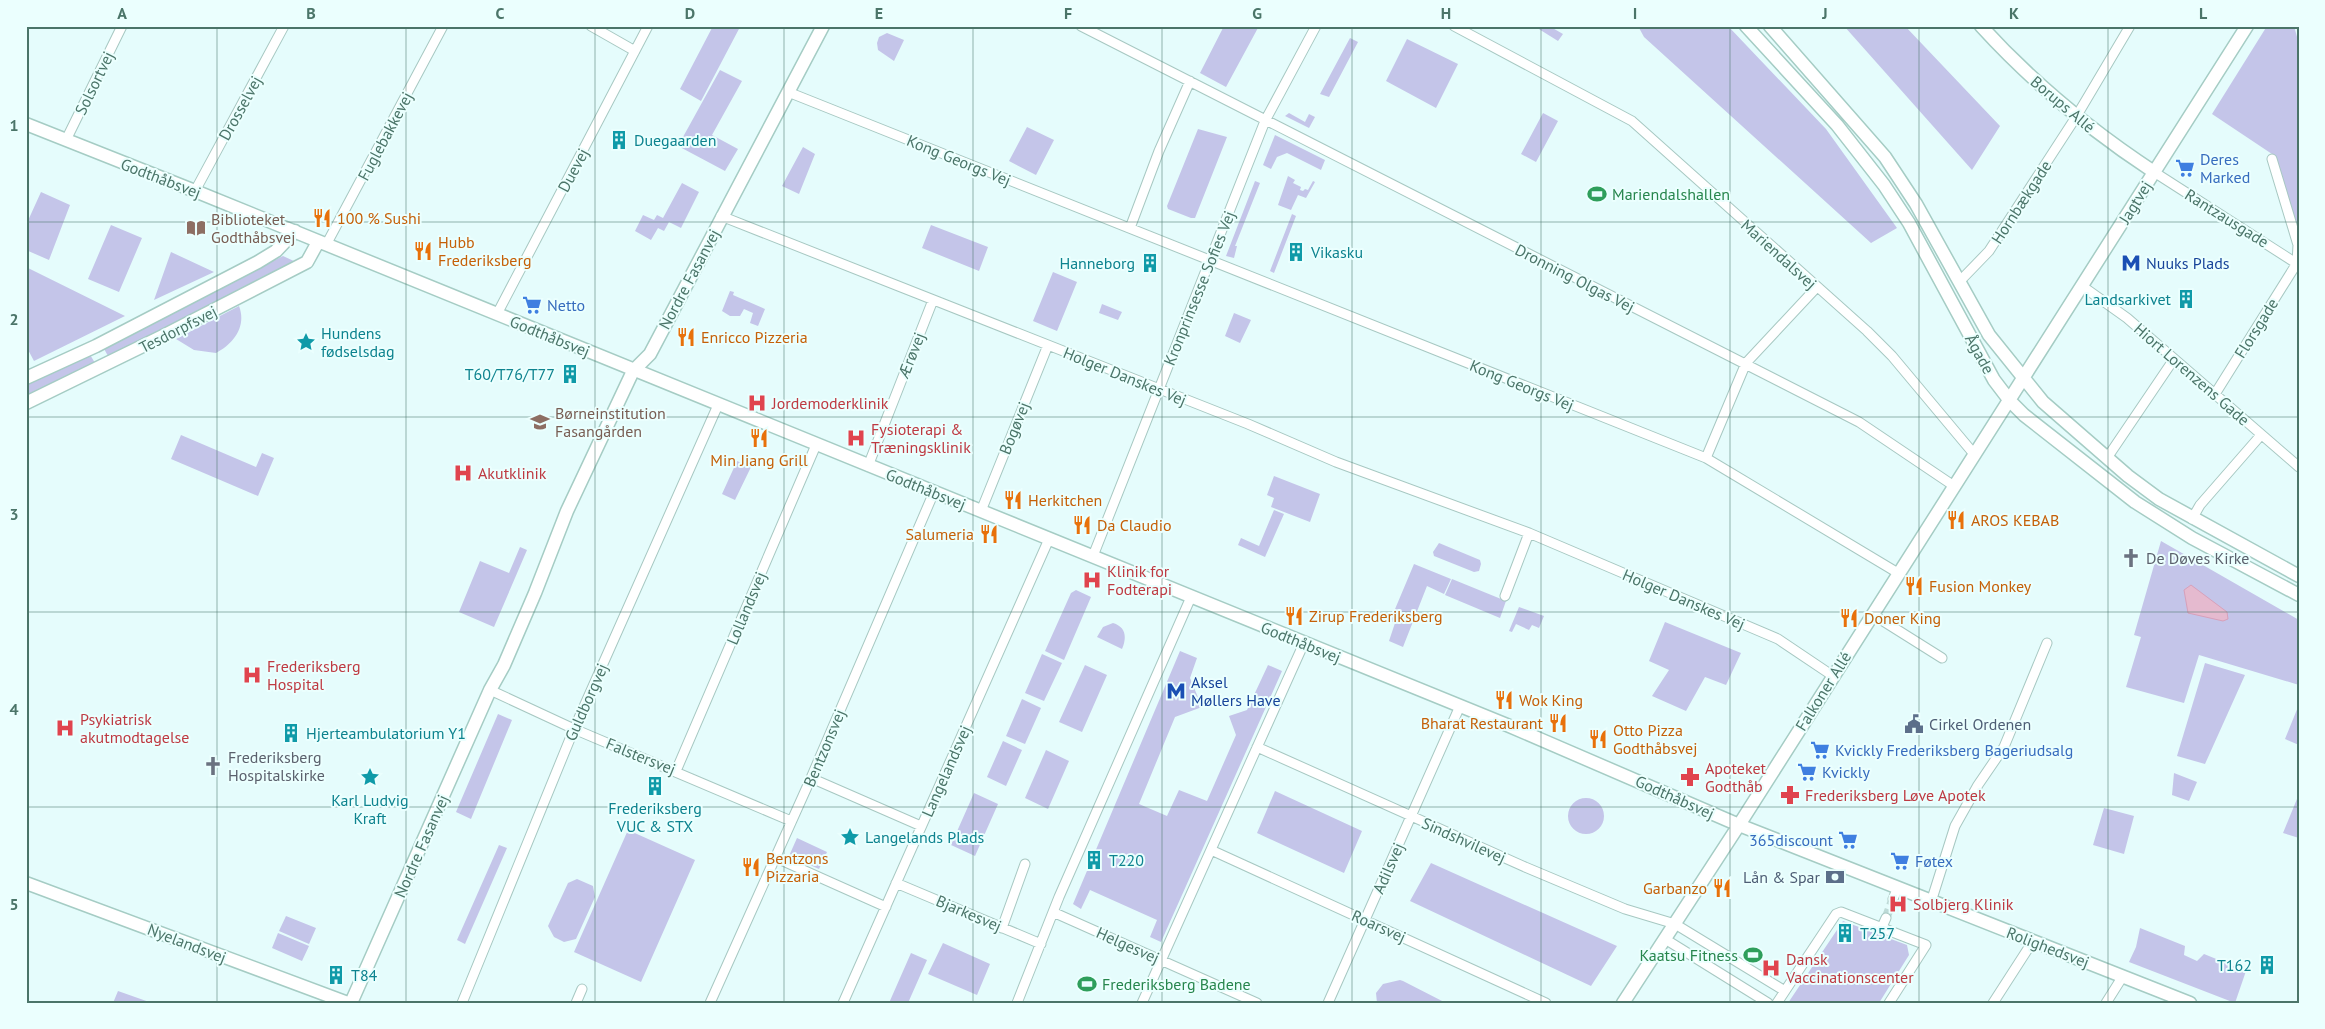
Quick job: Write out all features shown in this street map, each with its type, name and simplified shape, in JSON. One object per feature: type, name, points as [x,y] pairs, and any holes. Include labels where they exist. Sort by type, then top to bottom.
[{"type":"street","name":"Solsortvej","points":[[66,140],[122,26]]},
{"type":"street","name":"Drosselvej","points":[[195,191],[284,26]]},
{"type":"street","name":"Fuglebakkevej","points":[[322,243],[443,26]]},
{"type":"street","points":[[590,26],[635,51]]},
{"type":"street","name":"Duevej","points":[[497,314],[648,26]]},
{"type":"street","name":"Nordre Fasanvej","points":[[350,1003],[490,690],[498,663],[546,552],[558,531],[633,371],[650,354],[823,26]]},
{"type":"street","name":"Dronning Olgas Vej","points":[[1081,26],[1859,422],[1954,486]]},
{"type":"street","name":"Kronprinsesse Sofies Vej","points":[[1093,556],[1265,121],[1316,26]]},
{"type":"street","name":"Mariendalsvej","points":[[1454,26],[1632,121],[1892,356],[1974,454]]},
{"type":"street","name":"Ågade","points":[[1746,26],[1838,125],[1884,184],[1908,223],[1994,380],[2010,401],[2056,442],[2151,513],[2192,538],[2299,595]]},
{"type":"street","name":"Ågade","points":[[1770,26],[1885,157],[1916,204],[1989,335],[2023,379],[2051,409],[2144,488],[2192,519],[2299,576]]},
{"type":"street","name":"Borups Allé","points":[[1981,26],[2011,59],[2076,117],[2154,172]]},
{"type":"street","name":"Hornbækgade","points":[[1959,282],[1989,251],[2076,117],[2130,26]]},
{"type":"street","name":"Jagtvej","points":[[2023,379],[2154,172],[2200,104],[2246,27]]},
{"type":"street","points":[[1130,228],[1159,151],[1190,81]]},
{"type":"street","name":"Kong Georgs Vej","points":[[788,92],[1706,458],[1898,573]]},
{"type":"street","name":"Godthåbsvej","points":[[26,124],[1576,753],[1739,825]]},
{"type":"street","points":[[2272,160],[2298,244],[2298,264]]},
{"type":"street","name":"Rantzausgade","points":[[2154,172],[2298,264]]},
{"type":"street","name":"Holger Danskes Vej","points":[[722,216],[1186,400],[1336,462],[1529,533],[1778,639],[1833,676]]},
{"type":"street","name":"Tesdorpfsvej","points":[[26,378],[96,346],[258,262],[276,251],[295,232]]},
{"type":"street","name":"Tesdorpfsvej","points":[[26,403],[164,336],[308,262],[322,243]]},
{"type":"street","name":"Florsgade","points":[[2215,394],[2298,264]]},
{"type":"street","points":[[1706,458],[1746,363],[1816,286]]},
{"type":"street","name":"Hiort Lorenzens Gade","points":[[2082,286],[2127,318],[2299,467]]},
{"type":"street","name":"Ærøvej","points":[[868,466],[933,300]]},
{"type":"street","name":"Bogøvej","points":[[981,511],[1048,345]]},
{"type":"street","points":[[2108,458],[2174,359]]},
{"type":"street","name":"Falkoner Allé","points":[[1623,1003],[1739,825],[2023,379]]},
{"type":"street","name":"Guldborgvej","points":[[462,1003],[574,729],[718,405]]},
{"type":"street","points":[[2192,519],[2200,505],[2261,435]]},
{"type":"street","name":"Lollandsvej","points":[[676,771],[816,445]]},
{"type":"street","name":"Bentzonsvej","points":[[710,1003],[774,857],[812,778],[934,492]]},
{"type":"street","points":[[1505,596],[1529,533]]},
{"type":"street","name":"Langelandsvej","points":[[843,1003],[1048,539]]},
{"type":"street","points":[[1017,1003],[1059,897],[1191,597]]},
{"type":"street","points":[[1872,614],[1942,658]]},
{"type":"street","points":[[1932,902],[1955,826],[1978,785],[2004,748],[2047,642]]},
{"type":"street","points":[[1142,1003],[1304,643]]},
{"type":"street","name":"Falstersvej","points":[[490,690],[574,729],[791,821]]},
{"type":"street","name":"Adilsvej","points":[[1328,1003],[1460,706]]},
{"type":"street","name":"Sindshvilevej","points":[[1257,748],[1625,909],[1675,924],[1786,991]]},
{"type":"street","points":[[812,778],[921,826]]},
{"type":"street","name":"Rolighedsvej","points":[[1739,825],[1896,893],[1932,902],[2190,1003]]},
{"type":"street","name":"Roarsvej","points":[[1211,850],[1546,1003]]},
{"type":"street","points":[[774,857],[886,907]]},
{"type":"street","points":[[1002,928],[1025,864]]},
{"type":"street","name":"Nyelandsvej","points":[[26,883],[350,1003]]},
{"type":"street","name":"Bjarkesvej","points":[[896,883],[1041,944]]},
{"type":"street","name":"Helgesvej","points":[[1054,913],[1257,1003]]},
{"type":"street","points":[[1777,1003],[1836,914],[1847,913],[1926,945],[1888,1003]]},
{"type":"street","points":[[1882,927],[1886,918]]},
{"type":"street","points":[[1665,939],[1768,1003]]},
{"type":"street","points":[[1993,1003],[2033,941]]},
{"type":"street","points":[[2106,1003],[2123,976]]},
{"type":"street","points":[[576,1003],[582,989]]},
{"type":"shaded area","points":[[713,26],[740,27],[701,101],[680,89]]},
{"type":"shaded area","points":[[1224,26],[1259,26],[1226,87],[1200,73]]},
{"type":"shaded area","points":[[1534,26],[1549,26],[1563,34],[1558,41]]},
{"type":"shaded area","points":[[1638,26],[1728,26],[1826,129],[1897,228],[1871,243],[1644,37]]},
{"type":"shaded area","points":[[1844,26],[1905,26],[2000,126],[1972,170]]},
{"type":"shaded area","points":[[2267,26],[2294,26],[2299,44],[2299,235],[2275,156],[2212,114]]},
{"type":"shaded area","points":[[887,33],[904,40],[894,61],[878,50],[877,43],[879,37]]},
{"type":"shaded area","points":[[1350,38],[1358,42],[1329,97],[1320,94]]},
{"type":"shaded area","points":[[1407,39],[1458,64],[1436,108],[1386,81]]},
{"type":"shaded area","points":[[720,70],[742,81],[712,135],[738,149],[725,171],[678,146]]},
{"type":"shaded area","points":[[1289,113],[1305,122],[1309,114],[1315,117],[1309,128],[1285,116]]},
{"type":"shaded area","points":[[1543,113],[1558,121],[1536,162],[1521,154]]},
{"type":"shaded area","points":[[1027,127],[1054,140],[1036,175],[1009,161]]},
{"type":"shaded area","points":[[1198,129],[1227,137],[1195,218],[1191,218],[1168,209],[1167,206]]},
{"type":"shaded area","points":[[1275,135],[1325,160],[1321,170],[1287,153],[1277,157],[1271,169],[1263,165]]},
{"type":"shaded area","points":[[803,147],[815,154],[799,194],[782,186]]},
{"type":"shaded area","points":[[1288,176],[1295,180],[1293,183],[1301,187],[1300,190],[1303,191],[1305,189],[1308,190],[1313,181],[1315,182],[1306,198],[1298,195],[1291,210],[1278,205]]},
{"type":"shaded area","points":[[1255,181],[1260,183],[1235,246],[1237,246],[1234,258],[1226,256]]},
{"type":"shaded area","points":[[682,183],[699,192],[681,228],[669,222],[664,231],[658,228],[651,240],[635,231],[643,215],[654,220],[657,215],[663,218]]},
{"type":"shaded area","points":[[41,192],[70,205],[49,260],[26,250],[26,225]]},
{"type":"shaded area","points":[[1292,214],[1296,216],[1274,273],[1270,271]]},
{"type":"shaded area","points":[[111,225],[142,238],[119,292],[88,279]]},
{"type":"shaded area","points":[[931,225],[988,247],[979,271],[922,248]]},
{"type":"shaded area","points":[[171,252],[214,272],[154,300]]},
{"type":"shaded area","points":[[283,256],[296,262],[108,356],[103,347]]},
{"type":"shaded area","points":[[26,267],[125,316],[34,361],[26,346]]},
{"type":"shaded area","points":[[1053,272],[1077,282],[1057,331],[1033,321]]},
{"type":"shaded area","points":[[730,291],[734,292],[733,295],[765,309],[758,326],[750,323],[753,313],[744,309],[740,316],[730,316],[722,311]]},
{"type":"shaded area","points":[[1102,304],[1122,312],[1118,320],[1099,313]]},
{"type":"shaded area","points":[[239,306],[241,314],[240,328],[233,340],[216,353],[194,350],[176,339]]},
{"type":"shaded area","points":[[1234,313],[1251,320],[1240,343],[1225,336]]},
{"type":"shaded area","points":[[89,353],[95,363],[26,396],[26,384]]},
{"type":"shaded area","points":[[181,435],[256,467],[262,453],[274,458],[258,496],[171,459]]},
{"type":"shaded area","points":[[737,461],[751,467],[735,500],[722,494]]},
{"type":"shaded area","points":[[1274,476],[1320,494],[1310,522],[1271,507],[1274,498],[1267,495]]},
{"type":"shaded area","points":[[1274,510],[1284,514],[1265,557],[1238,545],[1241,538],[1259,546]]},
{"type":"shaded area","points":[[2161,541],[2299,620],[2299,685],[2199,655],[2184,703],[2126,687],[2141,637],[2134,635]]},
{"type":"shaded area","points":[[1439,543],[1480,560],[1479,571],[1474,572],[1434,556],[1433,552]]},
{"type":"shaded area","points":[[520,547],[527,550],[494,627],[459,612],[480,561],[509,573]]},
{"type":"shaded area","points":[[1414,564],[1451,579],[1444,594],[1427,586],[1403,647],[1389,641],[1395,623],[1390,621]]},
{"type":"shaded area","points":[[1452,579],[1506,601],[1500,618],[1445,595]]},
{"type":"shaded area","points":[[2191,585],[2227,612],[2228,619],[2223,621],[2188,613],[2184,590]]},
{"type":"shaded area","points":[[1076,590],[1091,597],[1064,660],[1045,651],[1071,593]]},
{"type":"shaded area","points":[[1519,607],[1544,616],[1539,628],[1532,625],[1529,630],[1516,624],[1512,632],[1509,631]]},
{"type":"shaded area","points":[[1665,622],[1741,653],[1726,685],[1705,677],[1686,711],[1652,696],[1669,670],[1649,661]]},
{"type":"shaded area","points":[[1113,623],[1123,630],[1125,640],[1122,649],[1097,637],[1103,627]]},
{"type":"shaded area","name":"Aksel Møllers Have","points":[[1180,651],[1197,658],[1190,678],[1202,707],[1175,717],[1139,804],[1167,816],[1179,790],[1207,801],[1236,735],[1229,716],[1247,710],[1268,665],[1282,671],[1161,942],[1150,937],[1157,920],[1090,890],[1081,909],[1073,904]]},
{"type":"shaded area","points":[[1042,654],[1062,663],[1044,701],[1025,693]]},
{"type":"shaded area","points":[[2205,663],[2245,675],[2205,764],[2177,756]]},
{"type":"shaded area","points":[[1085,665],[1107,675],[1082,732],[1059,722]]},
{"type":"shaded area","points":[[1022,699],[1041,708],[1025,744],[1006,736]]},
{"type":"shaded area","points":[[2299,708],[2299,745],[2285,739]]},
{"type":"shaded area","points":[[498,714],[512,720],[471,819],[456,812]]},
{"type":"shaded area","points":[[1003,741],[1022,750],[1006,786],[987,777]]},
{"type":"shaded area","points":[[1046,750],[1069,761],[1048,809],[1025,798]]},
{"type":"shaded area","points":[[2174,773],[2197,782],[2189,801],[2172,795]]},
{"type":"shaded area","points":[[1275,791],[1362,831],[1344,873],[1257,833]]},
{"type":"shaded area","points":[[974,793],[998,804],[975,856],[951,845]]},
{"type":"shaded area","points":[[2299,794],[2299,838],[2283,833]]},
{"type":"shaded area","points":[[1586,798],[1593,799],[1599,803],[1603,809],[1603,823],[1599,829],[1593,833],[1586,834],[1579,833],[1573,829],[1569,823],[1568,816],[1569,809],[1573,803],[1579,799]]},
{"type":"shaded area","points":[[2104,808],[2134,816],[2124,854],[2093,845]]},
{"type":"shaded area","points":[[628,830],[695,860],[641,982],[574,952]]},
{"type":"shaded area","points":[[797,838],[827,852],[819,869],[789,856]]},
{"type":"shaded area","points":[[499,845],[507,848],[465,944],[457,940]]},
{"type":"shaded area","points":[[1431,863],[1617,946],[1591,986],[1410,901]]},
{"type":"shaded area","points":[[577,879],[593,886],[595,897],[576,939],[564,942],[554,937],[548,926],[568,883]]},
{"type":"shaded area","points":[[286,916],[316,928],[309,944],[279,931]]},
{"type":"shaded area","points":[[1843,921],[1907,945],[1909,955],[1879,1003],[1788,1003]]},
{"type":"shaded area","points":[[2140,928],[2185,946],[2184,955],[2197,961],[2204,954],[2246,971],[2235,1003],[2129,962],[2136,947]]},
{"type":"shaded area","points":[[278,933],[309,946],[302,961],[272,948]]},
{"type":"shaded area","points":[[943,943],[990,964],[977,995],[928,974]]},
{"type":"shaded area","points":[[911,953],[927,960],[908,1003],[889,1003]]},
{"type":"shaded area","points":[[1400,980],[1446,1003],[1377,1003],[1376,993],[1383,984]]},
{"type":"shaded area","points":[[118,991],[152,1003],[113,1003]]},
{"type":"tunnel","points":[[1886,918],[1893,899]]},
{"type":"place","name":"Duegaarden","points":[[619,140]]},
{"type":"place","name":"Deres Marked","points":[[2185,168]]},
{"type":"place","name":"Mariendalshallen","points":[[1597,194]]},
{"type":"place","name":"100 % Sushi","points":[[322,218]]},
{"type":"place","name":"Biblioteket Godthåbsvej","points":[[196,228]]},
{"type":"place","name":"Hubb Frederiksberg","points":[[423,251]]},
{"type":"place","name":"Vikasku","points":[[1296,252]]},
{"type":"place","name":"Hanneborg","points":[[1150,263]]},
{"type":"place","name":"Nuuks Plads","points":[[2131,263]]},
{"type":"place","name":"Landsarkivet","points":[[2186,299]]},
{"type":"place","name":"Netto","points":[[532,305]]},
{"type":"place","name":"Enricco Pizzeria","points":[[686,337]]},
{"type":"place","name":"Hundens fødselsdag","points":[[306,342]]},
{"type":"place","name":"T60/T76/T77","points":[[570,374]]},
{"type":"place","name":"Jordemoderklinik","points":[[757,403]]},
{"type":"place","name":"Børneinstitution Fasangården","points":[[540,422]]},
{"type":"place","name":"Min Jiang Grill","points":[[759,438]]},
{"type":"place","name":"Fysioterapi & Træningsklinik","points":[[856,438]]},
{"type":"place","name":"Akutklinik","points":[[463,473]]},
{"type":"place","name":"Herkitchen","points":[[1013,500]]},
{"type":"place","name":"AROS KEBAB","points":[[1956,520]]},
{"type":"place","name":"Da Claudio","points":[[1082,525]]},
{"type":"place","name":"Salumeria","points":[[989,534]]},
{"type":"place","name":"De Døves Kirke","points":[[2131,558]]},
{"type":"place","name":"Klinik for Fodterapi","points":[[1092,580]]},
{"type":"place","name":"Fusion Monkey","points":[[1914,586]]},
{"type":"place","name":"Zirup Frederiksberg","points":[[1294,616]]},
{"type":"place","name":"Doner King","points":[[1849,618]]},
{"type":"place","name":"Frederiksberg Hospital","points":[[252,675]]},
{"type":"place","name":"Aksel Møllers Have","points":[[1176,691]]},
{"type":"place","name":"Wok King","points":[[1504,700]]},
{"type":"place","name":"Bharat Restaurant","points":[[1558,723]]},
{"type":"place","name":"Cirkel Ordenen","points":[[1914,724]]},
{"type":"place","name":"Psykiatrisk akutmodtagelse","points":[[65,728]]},
{"type":"place","name":"Hjerteambulatorium Y1","points":[[291,733]]},
{"type":"place","name":"Otto Pizza Godthåbsvej","points":[[1598,739]]},
{"type":"place","name":"Kvickly Frederiksberg Bageriudsalg","points":[[1820,750]]},
{"type":"place","name":"Frederiksberg Hospitalskirke","points":[[213,766]]},
{"type":"place","name":"Kvickly","points":[[1807,772]]},
{"type":"place","name":"Karl Ludvig Kraft","points":[[370,777]]},
{"type":"place","name":"Apoteket Godthåb","points":[[1690,777]]},
{"type":"place","name":"Frederiksberg VUC & STX","points":[[655,786]]},
{"type":"place","name":"Frederiksberg Løve Apotek","points":[[1790,795]]},
{"type":"place","name":"Langelands Plads","points":[[850,837]]},
{"type":"place","name":"365discount","points":[[1848,840]]},
{"type":"place","name":"T220","points":[[1094,860]]},
{"type":"place","name":"Føtex","points":[[1900,861]]},
{"type":"place","name":"Bentzons Pizzaria","points":[[751,867]]},
{"type":"place","name":"Lån & Spar","points":[[1835,877]]},
{"type":"place","name":"Garbanzo","points":[[1722,888]]},
{"type":"place","name":"Solbjerg Klinik","points":[[1898,904]]},
{"type":"place","name":"T257","points":[[1845,933]]},
{"type":"place","name":"Kaatsu Fitness","points":[[1753,955]]},
{"type":"place","name":"T162","points":[[2267,965]]},
{"type":"place","name":"Dansk Vaccinationscenter","points":[[1771,968]]},
{"type":"place","name":"T84","points":[[336,975]]},
{"type":"place","name":"Frederiksberg Badene","points":[[1087,984]]}]
